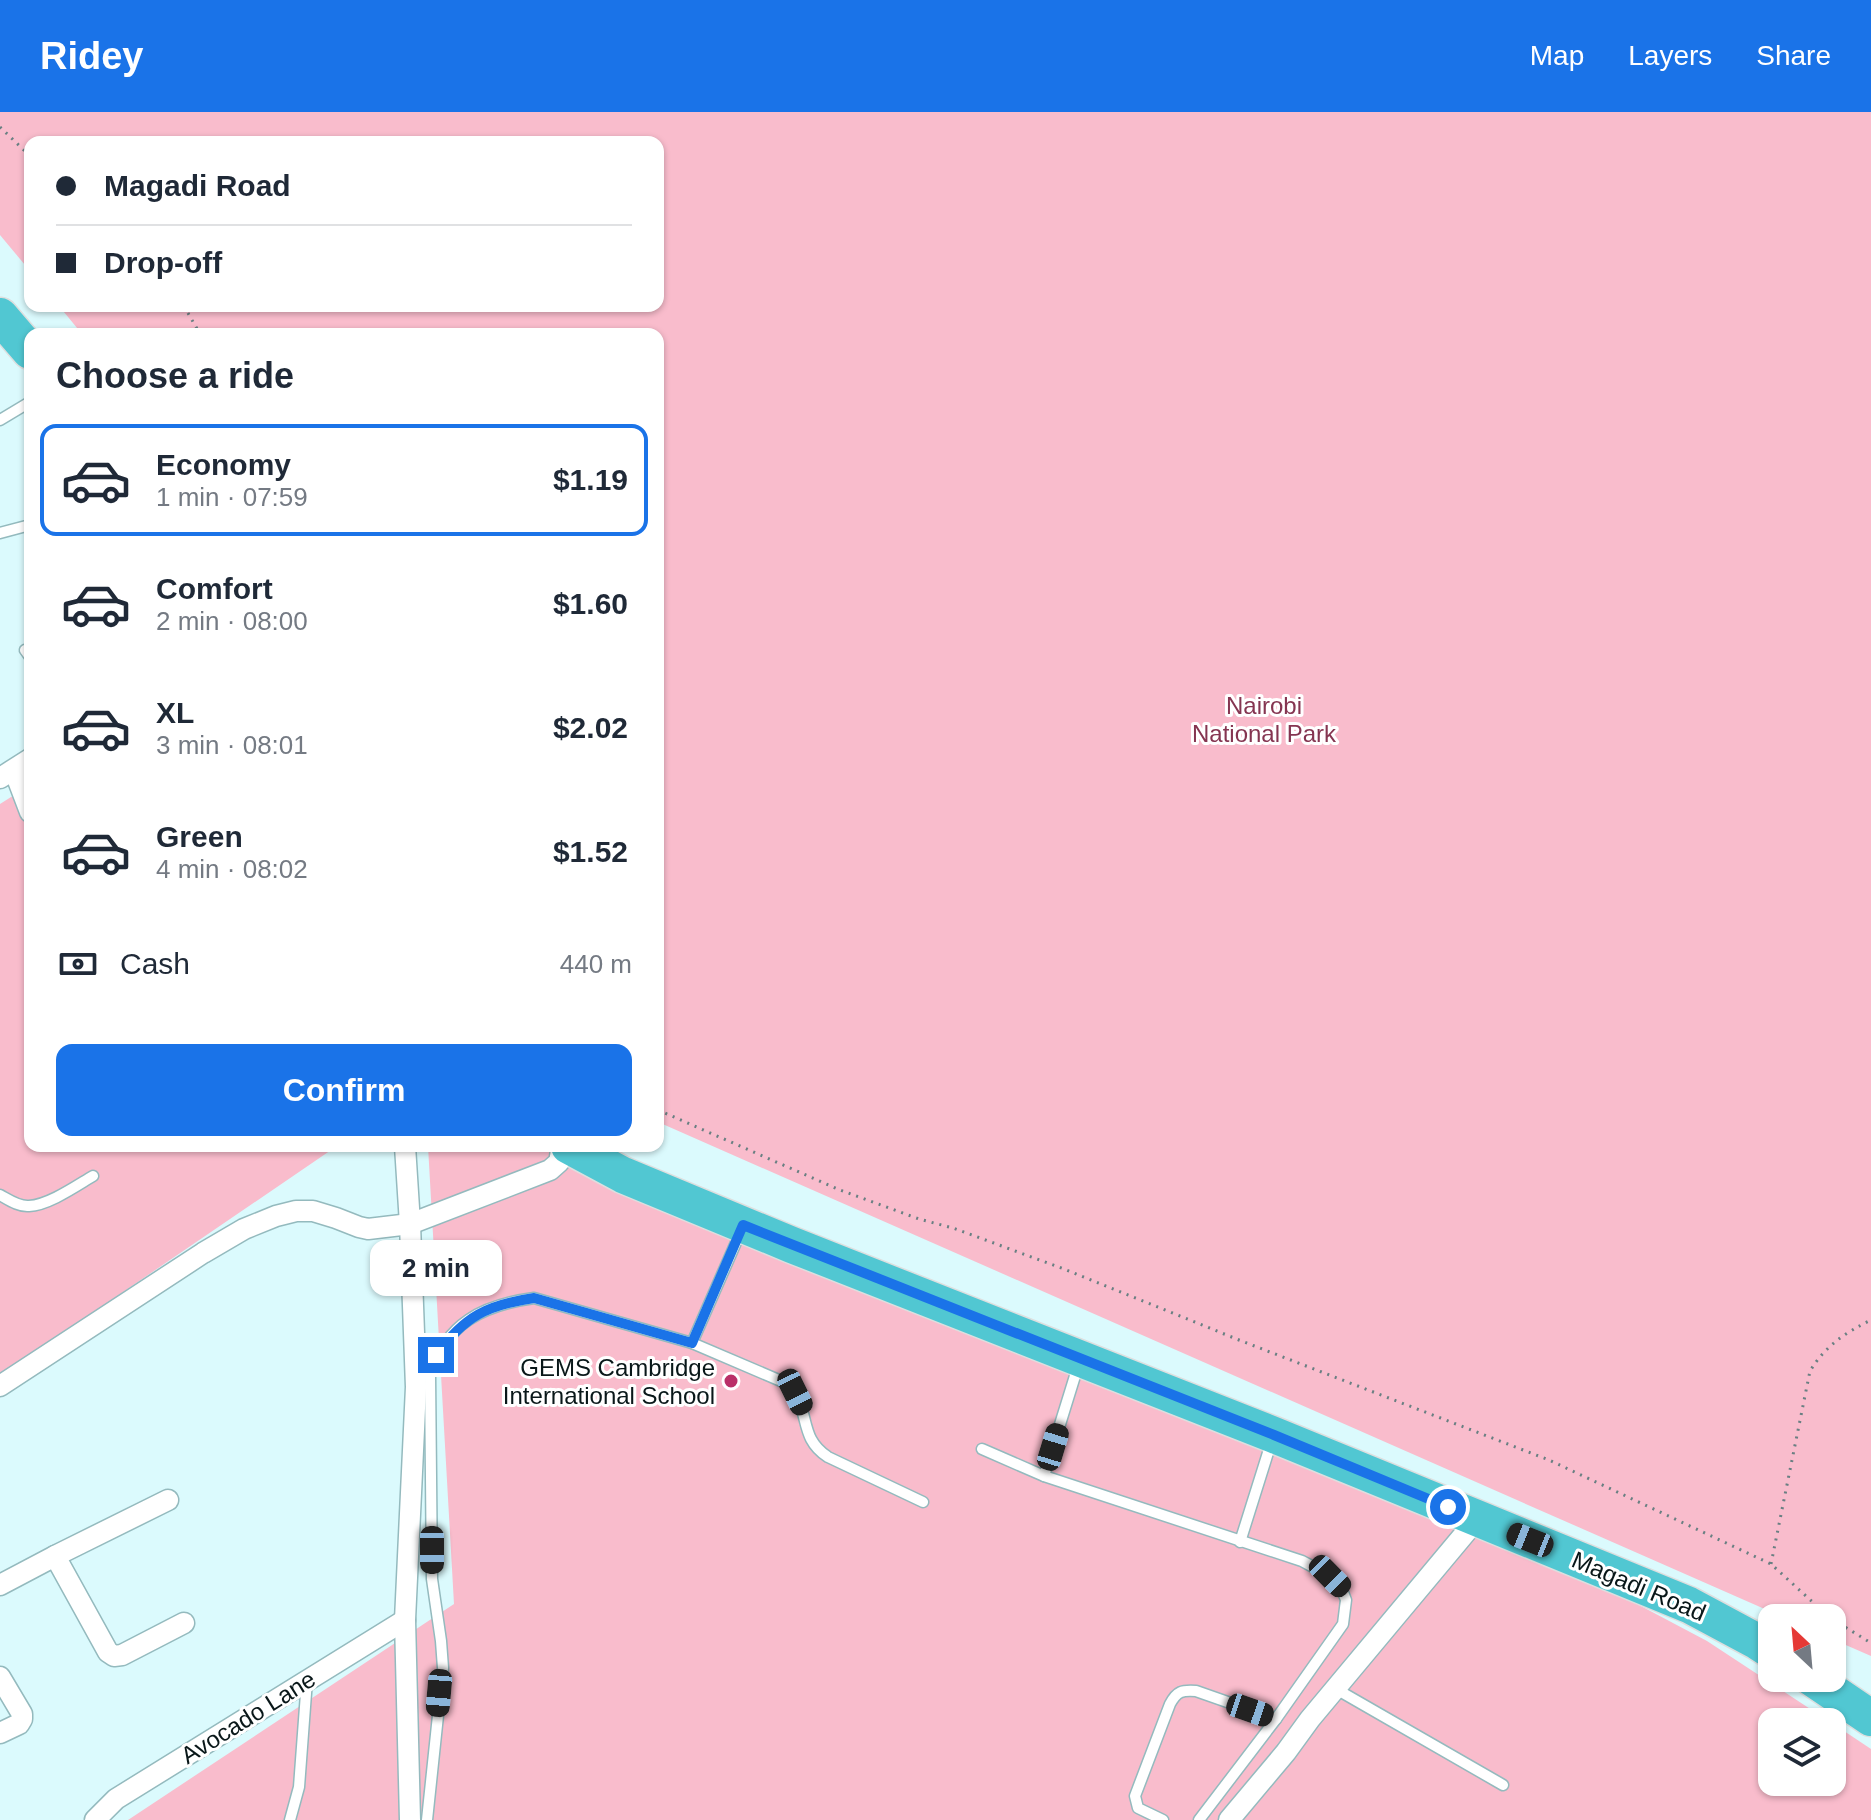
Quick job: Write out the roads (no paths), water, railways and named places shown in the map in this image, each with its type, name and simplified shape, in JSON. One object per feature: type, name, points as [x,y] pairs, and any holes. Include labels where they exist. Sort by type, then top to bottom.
[{"type":"highway","points":[[0,316],[24,344]]},
{"type":"highway","name":"Magadi Road","points":[[580,1152],[623,1175],[743,1225],[1274,1435],[1689,1605],[1758,1642]]},
{"type":"highway","points":[[1833,1692],[1871,1718]]},
{"type":"street","points":[[15,769],[24,795]]},
{"type":"street","points":[[405,1152],[416,1387],[405,1620],[410,1820]]},
{"type":"street","points":[[0,1386],[244,1229],[296,1211],[313,1211],[368,1229],[410,1224],[550,1170],[559,1162],[561,1152]]},
{"type":"street","points":[[0,1585],[168,1500]]},
{"type":"street","points":[[1229,1820],[1477,1519]]},
{"type":"street","points":[[55,1556],[108,1652],[114,1656],[122,1655],[184,1623]]},
{"type":"street","name":"Avocado Lane","points":[[95,1820],[116,1799],[405,1620]]},
{"type":"street","points":[[0,1677],[22,1719],[19,1724],[0,1733]]},
{"type":"lane","points":[[0,420],[24,406]]},
{"type":"lane","points":[[0,533],[24,527]]},
{"type":"lane","points":[[0,1195],[14,1203],[29,1206],[45,1202],[93,1176]]},
{"type":"lane","points":[[692,1343],[743,1225]]},
{"type":"lane","points":[[427,1820],[443,1668],[432,1579],[430,1375],[436,1355],[463,1323],[511,1301],[534,1298],[692,1343],[788,1384],[802,1407],[809,1439],[818,1451],[923,1502]]},
{"type":"lane","points":[[1044,1476],[1081,1359]]},
{"type":"lane","points":[[1240,1542],[1274,1435]]},
{"type":"lane","points":[[982,1449],[1044,1476],[1302,1561],[1330,1576],[1341,1587],[1346,1600],[1343,1624],[1199,1820]]},
{"type":"lane","points":[[290,1820],[299,1787],[307,1680]]},
{"type":"lane","points":[[1336,1689],[1503,1785]]},
{"type":"lane","points":[[1163,1820],[1138,1808],[1135,1796],[1176,1693],[1196,1691],[1276,1719]]},
{"type":"place","name":"GEMS Cambridge International School","points":[[731,1381]]},
{"type":"park label","name":"Nairobi National Park","points":[[1264,719]]}]
